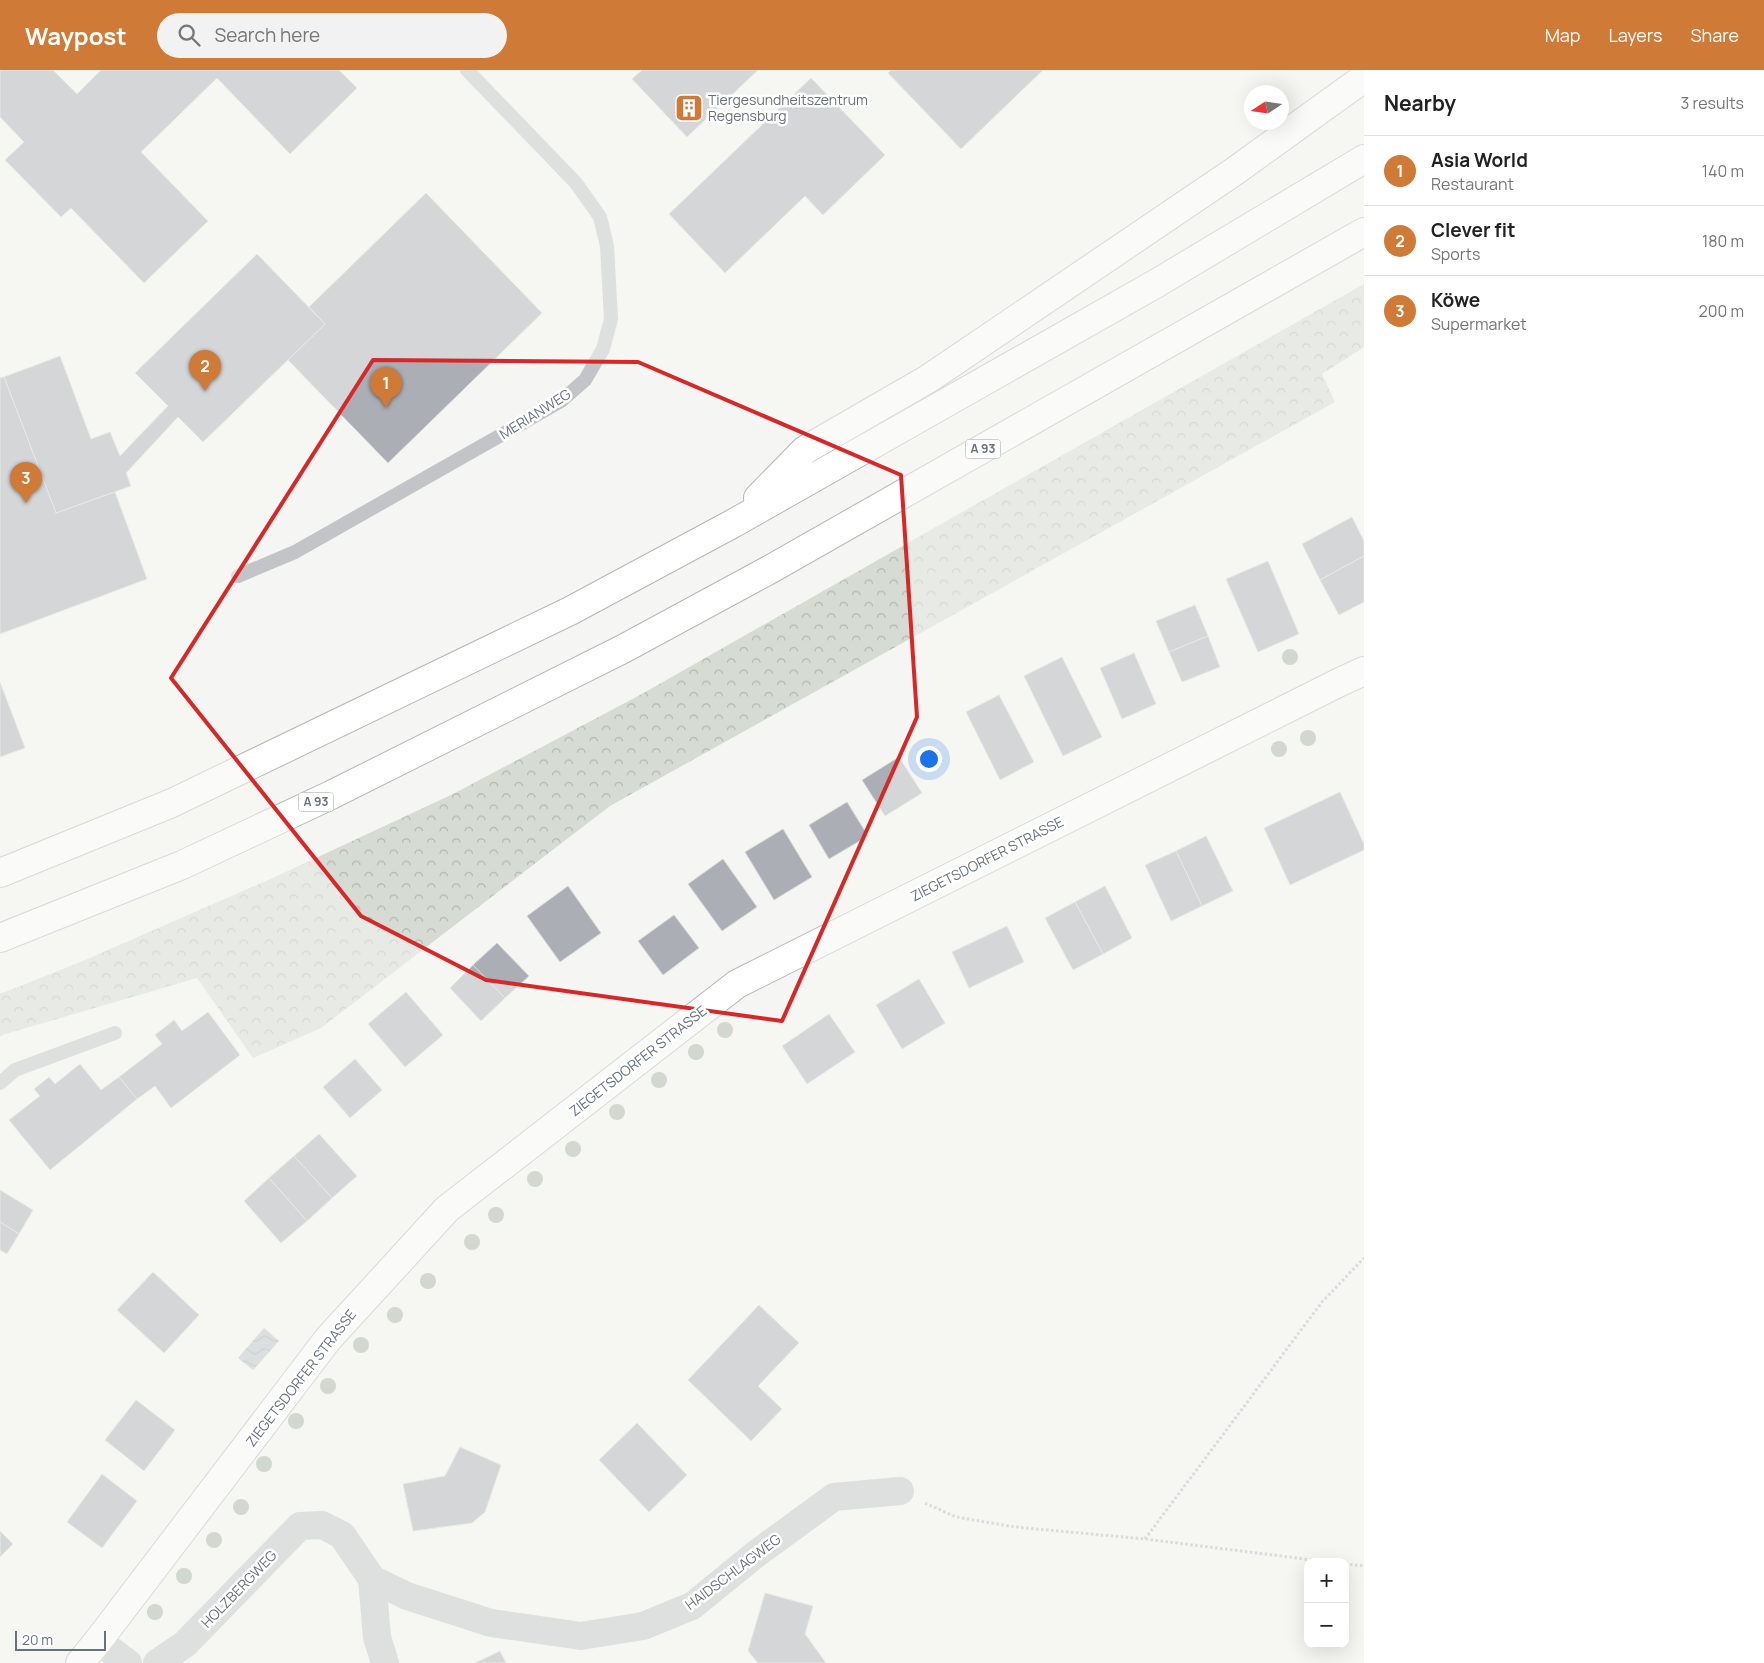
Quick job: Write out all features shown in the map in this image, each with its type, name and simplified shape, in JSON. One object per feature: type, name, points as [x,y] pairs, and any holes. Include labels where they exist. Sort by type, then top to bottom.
[{"type":"main road","points":[[734,523],[806,450],[928,379],[1235,172],[1364,78]]},
{"type":"main road","points":[[0,873],[172,803],[570,611],[734,523],[1148,288],[1364,159]]},
{"type":"main road","name":"A 93","points":[[0,938],[182,865],[331,795],[623,649],[770,570],[1352,243],[1364,232]]},
{"type":"main road","name":"ZIEGETSDORFER STRASSE","points":[[80,1663],[328,1339],[447,1209],[729,990],[772,966],[1364,671]]},
{"type":"street","name":"HAIDSCHLAGWEG","points":[[322,1525],[342,1535],[372,1579],[407,1596],[490,1623],[581,1636],[643,1626],[692,1606],[756,1554],[834,1497],[900,1491]]},
{"type":"street","name":"HOLZBERGWEG","points":[[157,1663],[185,1644],[300,1526],[322,1525]]},
{"type":"street","points":[[372,1579],[377,1637],[385,1663]]},
{"type":"street","points":[[98,1641],[128,1663]]},
{"type":"lane","name":"MERIANWEG","points":[[238,576],[295,552],[561,401],[585,380],[603,349],[611,319],[607,246],[600,217],[576,183],[467,70]]},
{"type":"lane","points":[[0,1083],[15,1070],[115,1033]]},
{"type":"path","points":[[1145,1539],[1322,1302],[1364,1258]]},
{"type":"path","points":[[900,1491],[956,1517],[1015,1526],[1145,1539],[1304,1559]]},
{"type":"path","points":[[1349,1564],[1364,1566]]},
{"type":"highlighted area","points":[[373,360],[638,362],[901,475],[917,717],[782,1021],[486,980],[361,916],[171,678]]},
{"type":"green space","points":[[1364,284],[1364,347],[1322,374],[1335,402],[610,806],[321,1028],[253,1058],[197,978],[0,1037],[0,994],[83,961],[275,877],[453,794],[640,695]]},
{"type":"water","points":[[264,1328],[279,1341],[253,1370],[238,1358]]},
{"type":"building","points":[[0,70],[53,70],[77,94],[101,70],[339,70],[357,88],[290,154],[217,78],[141,152],[208,221],[144,283],[71,208],[61,217],[5,160],[24,142],[0,117]]},
{"type":"building","name":"Tiergesundheitszentrum Regensburg","points":[[642,70],[758,70],[687,137],[632,79]]},
{"type":"building","points":[[891,70],[1043,70],[961,149],[888,73]]},
{"type":"building","points":[[811,78],[885,155],[823,215],[805,196],[725,273],[669,214]]},
{"type":"building","points":[[426,193],[542,313],[388,463],[288,360],[325,324],[309,307]]},
{"type":"building","points":[[257,254],[325,324],[203,442],[178,417],[126,473],[131,486],[56,513],[4,377],[60,356],[91,439],[110,432],[120,456],[168,406],[135,373]]},
{"type":"building","points":[[4,377],[56,513],[115,492],[147,579],[0,634],[0,378]]},
{"type":"building","points":[[1352,517],[1364,541],[1364,556],[1320,580],[1302,544]]},
{"type":"building","points":[[1364,556],[1364,602],[1339,615],[1320,580]]},
{"type":"building","points":[[1268,561],[1299,634],[1258,652],[1226,579]]},
{"type":"building","points":[[1195,605],[1208,636],[1169,652],[1156,621]]},
{"type":"building","points":[[1208,636],[1220,667],[1182,682],[1169,652]]},
{"type":"building","points":[[1134,653],[1156,704],[1122,719],[1100,668]]},
{"type":"building","points":[[1062,657],[1102,737],[1063,756],[1024,676]]},
{"type":"building","points":[[0,682],[25,748],[0,757]]},
{"type":"building","points":[[999,695],[1034,762],[1000,780],[966,712]]},
{"type":"building","points":[[899,757],[922,793],[885,816],[862,780]]},
{"type":"building","points":[[1340,792],[1364,844],[1364,850],[1290,885],[1264,828]]},
{"type":"building","points":[[847,802],[868,836],[829,859],[809,825]]},
{"type":"building","points":[[783,829],[812,877],[774,900],[745,852]]},
{"type":"building","points":[[1206,836],[1233,891],[1202,906],[1176,851]]},
{"type":"building","points":[[1176,851],[1202,906],[1171,921],[1145,865]]},
{"type":"building","points":[[723,859],[757,907],[722,931],[688,884]]},
{"type":"building","points":[[568,886],[601,933],[560,962],[527,916]]},
{"type":"building","points":[[1105,886],[1132,938],[1103,954],[1075,902]]},
{"type":"building","points":[[1075,902],[1103,954],[1073,970],[1045,918]]},
{"type":"building","points":[[674,915],[699,948],[663,975],[638,941]]},
{"type":"building","points":[[1007,926],[1024,962],[969,988],[952,952]]},
{"type":"building","points":[[497,943],[529,976],[505,998],[473,965]]},
{"type":"building","points":[[473,965],[505,998],[481,1021],[450,988]]},
{"type":"building","points":[[919,979],[945,1023],[902,1049],[876,1005]]},
{"type":"building","points":[[406,992],[443,1035],[405,1067],[368,1024]]},
{"type":"building","points":[[208,1012],[240,1055],[171,1108],[155,1086],[137,1099],[119,1077],[162,1044],[155,1035],[174,1020],[182,1031]]},
{"type":"building","points":[[829,1014],[855,1052],[807,1084],[782,1046]]},
{"type":"building","points":[[355,1059],[382,1090],[350,1118],[323,1087]]},
{"type":"building","points":[[80,1064],[101,1090],[119,1077],[137,1099],[50,1170],[9,1120],[40,1096],[34,1089],[49,1077],[55,1084]]},
{"type":"building","points":[[319,1134],[357,1176],[332,1198],[294,1156]]},
{"type":"building","points":[[294,1156],[332,1198],[307,1221],[269,1178]]},
{"type":"building","points":[[269,1178],[307,1221],[281,1243],[244,1201]]},
{"type":"building","points":[[0,1190],[33,1210],[19,1234],[0,1222]]},
{"type":"building","points":[[0,1222],[19,1234],[7,1254],[0,1250]]},
{"type":"building","points":[[153,1272],[199,1315],[164,1353],[117,1310]]},
{"type":"building","points":[[759,1305],[799,1343],[758,1386],[782,1409],[751,1441],[688,1380]]},
{"type":"building","points":[[136,1400],[175,1430],[144,1471],[105,1440]]},
{"type":"building","points":[[637,1423],[687,1475],[649,1512],[599,1460]]},
{"type":"building","points":[[460,1447],[501,1465],[485,1512],[472,1523],[413,1531],[403,1484],[445,1476]]},
{"type":"building","points":[[102,1474],[137,1501],[102,1548],[67,1522]]},
{"type":"building","points":[[0,1531],[13,1544],[0,1557]]},
{"type":"building","points":[[765,1593],[813,1606],[805,1634],[826,1663],[758,1663],[748,1651]]},
{"type":"building","points":[[500,1651],[506,1663],[475,1663]]},
{"type":"place","name":"Tiergesundheitszentrum Regensburg","points":[[689,108]]},
{"type":"place","name":"Clever fit","points":[[205,391]]},
{"type":"place","name":"Asia World","points":[[386,408]]},
{"type":"place","name":"Köwe","points":[[26,503]]}]
